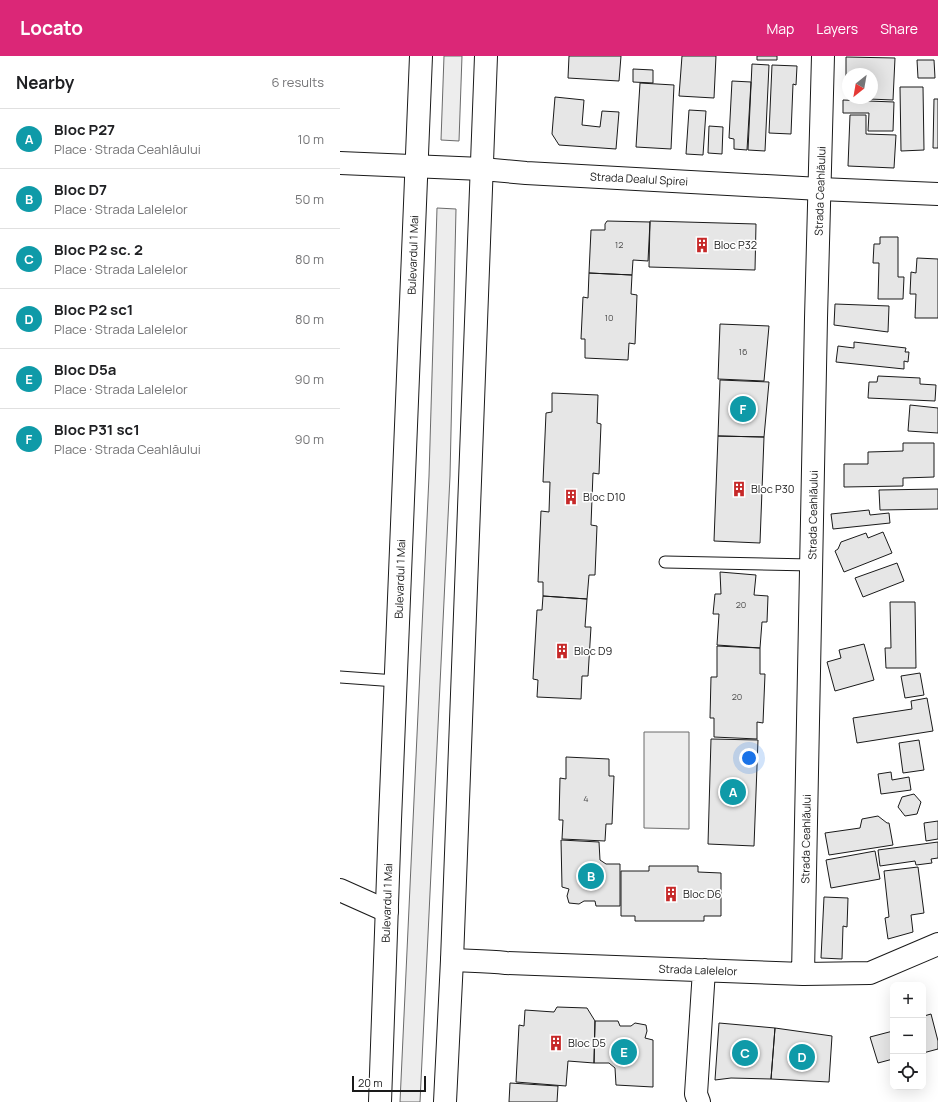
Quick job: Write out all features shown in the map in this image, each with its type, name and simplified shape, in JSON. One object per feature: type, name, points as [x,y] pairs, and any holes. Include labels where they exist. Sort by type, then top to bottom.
[{"type":"street","name":"Bulevardul 1 Mai","points":[[380,1102],[421,56]]},
{"type":"street","points":[[445,1102],[452,960],[486,56]]},
{"type":"street","name":"Strada Ceahlăului","points":[[803,974],[816,318],[823,56]]},
{"type":"street","name":"Strada Dealul Spirei","points":[[340,163],[482,169],[526,173],[938,194]]},
{"type":"street","points":[[340,890],[387,911]]},
{"type":"street","name":"Strada Lalelelor","points":[[452,960],[803,974],[870,973],[938,944]]},
{"type":"street","points":[[699,1102],[696,1094],[704,970]]},
{"type":"lane","points":[[665,562],[812,565]]},
{"type":"lane","points":[[340,677],[396,681]]},
{"type":"shaded area","points":[[444,56],[462,56],[459,141],[441,140]]},
{"type":"shaded area","points":[[437,208],[456,209],[450,476],[420,1102],[400,1102],[429,476]]},
{"type":"shaded area","points":[[644,732],[689,732],[689,829],[644,828]]},
{"type":"building","points":[[569,56],[621,56],[619,81],[568,78]]},
{"type":"building","points":[[682,56],[716,56],[714,98],[679,96]]},
{"type":"building","points":[[757,56],[777,56],[777,60],[757,60]]},
{"type":"building","points":[[846,57],[895,58],[893,100],[878,99],[878,68],[846,68]]},
{"type":"building","points":[[917,60],[934,60],[935,78],[918,78]]},
{"type":"building","points":[[752,64],[769,65],[765,151],[748,150]]},
{"type":"building","points":[[772,65],[797,66],[796,85],[793,84],[791,134],[769,133]]},
{"type":"building","points":[[633,69],[653,70],[653,83],[633,82]]},
{"type":"building","points":[[732,81],[751,82],[747,150],[734,149],[734,139],[729,138]]},
{"type":"building","points":[[640,83],[674,85],[671,149],[636,147]]},
{"type":"building","points":[[900,87],[923,87],[924,150],[901,151]]},
{"type":"building","points":[[555,97],[584,100],[582,125],[600,127],[602,111],[619,112],[616,149],[559,145],[552,134]]},
{"type":"building","points":[[934,99],[938,99],[938,148],[933,148]]},
{"type":"building","points":[[878,101],[894,102],[893,131],[868,131],[869,113],[843,113],[843,104],[878,104]]},
{"type":"building","points":[[689,110],[706,111],[703,155],[686,154]]},
{"type":"building","points":[[850,115],[866,115],[866,134],[896,135],[894,168],[848,166]]},
{"type":"building","points":[[709,126],[723,127],[722,154],[708,153]]},
{"type":"building","points":[[607,221],[650,222],[648,261],[633,260],[632,275],[589,273],[591,230],[605,230],[605,224]]},
{"type":"building","name":"Bloc P32","points":[[650,221],[756,224],[755,270],[649,267]]},
{"type":"building","points":[[880,237],[898,237],[898,277],[904,277],[903,299],[878,299],[879,263],[873,263],[874,244],[880,244]]},
{"type":"building","points":[[917,258],[938,259],[938,318],[915,318],[916,294],[910,294],[911,272],[916,273]]},
{"type":"building","points":[[589,273],[632,275],[631,294],[637,295],[635,344],[629,343],[628,360],[585,358],[585,339],[581,339],[583,297],[588,298]]},
{"type":"building","points":[[835,304],[889,306],[888,332],[834,325]]},
{"type":"building","points":[[720,324],[769,326],[764,381],[718,379]]},
{"type":"building","points":[[854,342],[906,348],[905,352],[909,352],[908,362],[904,361],[904,369],[836,362],[838,346],[854,348]]},
{"type":"building","points":[[878,376],[920,378],[920,384],[936,385],[935,401],[868,398],[869,382],[877,382]]},
{"type":"building","points":[[720,380],[769,382],[764,437],[718,436]]},
{"type":"building","name":"Bloc D10","points":[[552,393],[598,395],[597,423],[601,424],[599,474],[593,473],[591,525],[597,526],[595,575],[589,575],[587,599],[543,596],[543,582],[538,582],[541,511],[549,512],[550,482],[543,482],[546,413],[552,412]]},
{"type":"building","points":[[910,405],[938,408],[938,433],[908,431]]},
{"type":"building","name":"Bloc P30","points":[[718,436],[764,437],[760,543],[714,541]]},
{"type":"building","points":[[903,443],[934,443],[934,477],[903,478],[903,486],[844,487],[844,464],[868,464],[868,452],[903,451]]},
{"type":"building","points":[[938,489],[938,509],[880,510],[879,490]]},
{"type":"building","points":[[869,510],[870,515],[889,513],[890,523],[833,529],[831,514]]},
{"type":"building","points":[[883,532],[892,553],[844,572],[835,551],[838,549],[841,542],[866,533],[868,538]]},
{"type":"building","points":[[897,563],[904,581],[863,597],[855,578]]},
{"type":"building","points":[[720,572],[756,575],[754,595],[768,596],[767,622],[762,622],[760,648],[717,645],[719,614],[713,614],[715,594],[721,594]]},
{"type":"building","name":"Bloc D9","points":[[543,596],[587,599],[585,627],[591,627],[588,676],[582,676],[581,699],[537,697],[538,680],[533,679],[537,610],[542,610]]},
{"type":"building","points":[[890,602],[915,602],[916,668],[886,668],[885,648],[891,648]]},
{"type":"building","points":[[864,644],[874,680],[835,691],[827,662],[841,658],[839,650]]},
{"type":"building","points":[[717,646],[760,648],[760,674],[765,674],[763,723],[757,722],[757,739],[714,737],[714,718],[710,718],[711,677],[717,677]]},
{"type":"building","points":[[920,673],[924,695],[905,698],[901,676]]},
{"type":"building","points":[[927,698],[933,731],[857,743],[853,718],[912,709],[911,701]]},
{"type":"building","points":[[711,739],[758,740],[754,846],[708,844]]},
{"type":"building","points":[[919,740],[924,770],[903,773],[899,743]]},
{"type":"building","points":[[566,757],[609,759],[609,776],[614,776],[612,824],[606,824],[605,841],[562,839],[563,820],[559,820],[560,778],[566,779]]},
{"type":"building","points":[[891,772],[892,780],[909,777],[911,790],[881,794],[878,774]]},
{"type":"building","points":[[914,794],[921,802],[917,814],[905,816],[898,807],[902,797]]},
{"type":"building","points":[[878,816],[889,823],[893,845],[829,855],[825,833],[860,828],[862,819]]},
{"type":"building","points":[[938,821],[938,839],[926,841],[924,823]]},
{"type":"building","points":[[561,840],[599,842],[600,860],[606,864],[620,864],[620,906],[596,906],[595,901],[584,901],[579,904],[569,903],[567,896],[569,889],[562,887]]},
{"type":"building","points":[[938,842],[938,858],[931,859],[932,863],[916,865],[915,861],[880,866],[878,850]]},
{"type":"building","points":[[875,851],[880,879],[831,888],[826,860]]},
{"type":"building","name":"Bloc D6","points":[[649,866],[698,866],[698,872],[721,873],[721,916],[704,916],[704,921],[635,921],[635,916],[621,916],[621,871],[649,871]]},
{"type":"building","points":[[918,867],[924,913],[911,915],[913,932],[888,939],[885,918],[889,917],[884,871]]},
{"type":"building","points":[[824,897],[848,898],[847,927],[843,926],[842,959],[821,958]]},
{"type":"building","name":"Bloc D5","points":[[557,1007],[587,1008],[595,1021],[594,1063],[568,1061],[566,1086],[516,1082],[519,1025],[524,1026],[525,1010],[554,1012]]},
{"type":"building","points":[[931,1014],[938,1041],[938,1049],[926,1052],[926,1015]]},
{"type":"building","points":[[595,1021],[618,1021],[620,1026],[631,1026],[635,1023],[646,1025],[647,1031],[645,1038],[653,1040],[653,1087],[616,1085],[615,1068],[609,1063],[594,1063]]},
{"type":"building","points":[[719,1023],[775,1028],[771,1079],[731,1078],[715,1080]]},
{"type":"building","points":[[775,1028],[832,1036],[829,1082],[771,1079]]},
{"type":"building","points":[[890,1032],[890,1060],[878,1063],[870,1037]]},
{"type":"building","points":[[510,1083],[558,1086],[557,1102],[509,1102]]},
{"type":"place","name":"Bloc P32","points":[[702,245]]},
{"type":"place","name":"Bloc P31 sc1","points":[[743,409]]},
{"type":"place","name":"Bloc P30","points":[[739,489]]},
{"type":"place","name":"Bloc D10","points":[[571,497]]},
{"type":"place","name":"Bloc D9","points":[[562,651]]},
{"type":"place","name":"Bloc P27","points":[[733,792]]},
{"type":"place","name":"Bloc D7","points":[[591,876]]},
{"type":"place","name":"Bloc D6","points":[[671,894]]},
{"type":"place","name":"Bloc D5","points":[[556,1043]]},
{"type":"place","name":"Bloc D5a","points":[[624,1052]]},
{"type":"place","name":"Bloc P2 sc. 2","points":[[745,1053]]},
{"type":"place","name":"Bloc P2 sc1","points":[[802,1057]]}]
